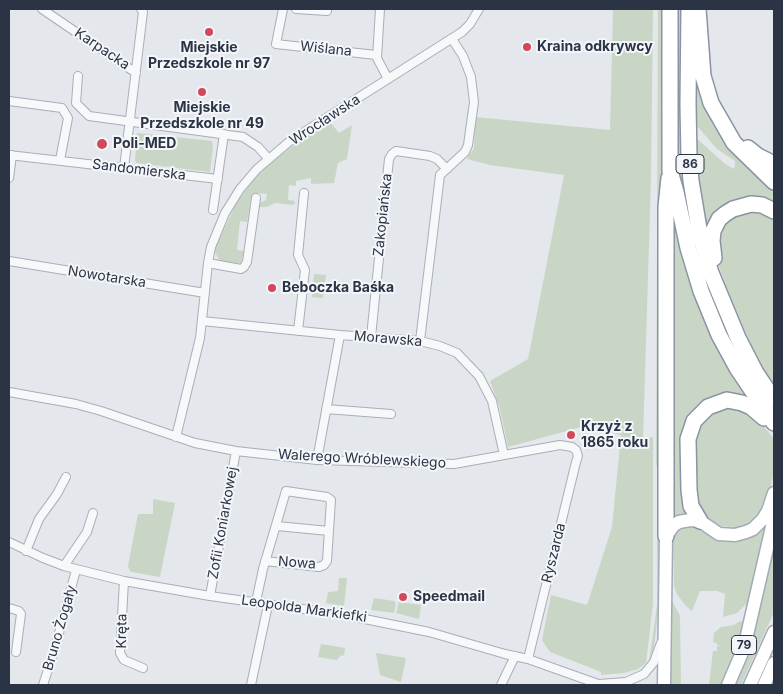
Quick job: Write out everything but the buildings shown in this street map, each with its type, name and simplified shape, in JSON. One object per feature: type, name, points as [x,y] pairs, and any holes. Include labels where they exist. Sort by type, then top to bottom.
[{"type":"highway","name":"86","points":[[670,9],[670,171],[688,248],[709,312],[737,368],[770,421]]},
{"type":"highway","name":"86","points":[[689,9],[688,130],[691,180],[700,235],[711,273],[738,338],[756,373],[771,395]]},
{"type":"highway","points":[[698,9],[705,85],[711,103],[738,149],[774,182]]},
{"type":"highway","points":[[725,128],[758,156],[774,164]]},
{"type":"highway","points":[[666,536],[666,207],[670,171]]},
{"type":"highway","points":[[722,299],[712,240],[715,226],[725,214],[745,205],[762,205],[774,210]]},
{"type":"highway","points":[[700,521],[691,506],[688,490],[688,439],[694,421],[708,407],[727,400],[751,407],[770,421]]},
{"type":"main road","points":[[664,685],[666,536],[674,525],[690,520],[700,521],[719,534],[735,535],[746,532],[763,519],[774,493]]},
{"type":"main road","name":"79","points":[[728,685],[744,648],[774,518]]},
{"type":"main road","name":"79","points":[[750,685],[774,632]]},
{"type":"main road","name":"79","points":[[764,685],[774,663]]},
{"type":"street","name":"Karpacka","points":[[42,9],[136,73]]},
{"type":"street","name":"Wiślana","points":[[282,9],[276,44],[376,55]]},
{"type":"street","points":[[296,9],[327,11],[327,9]]},
{"type":"street","points":[[380,9],[376,58],[388,80]]},
{"type":"street","name":"Wrocławska","points":[[176,437],[197,355],[208,263],[216,234],[232,200],[246,180],[268,158],[290,142],[452,39],[470,24],[479,9]]},
{"type":"street","points":[[124,168],[142,11]]},
{"type":"street","points":[[420,341],[440,175],[465,152],[468,144],[474,102],[472,77],[463,56],[452,39]]},
{"type":"street","points":[[78,76],[76,103],[90,116],[243,137],[268,158]]},
{"type":"street","points":[[9,101],[62,108],[68,118],[60,160]]},
{"type":"street","points":[[213,210],[224,134]]},
{"type":"street","name":"Zakopiańska","points":[[371,337],[389,160],[392,154],[396,152],[430,156],[437,159],[447,169]]},
{"type":"street","points":[[9,178],[10,155]]},
{"type":"street","name":"Sandomierska","points":[[10,155],[218,180]]},
{"type":"street","points":[[298,331],[305,270],[298,255],[304,193]]},
{"type":"street","points":[[208,263],[241,269],[244,267],[247,262],[256,198]]},
{"type":"street","name":"Nowotarska","points":[[9,261],[205,293]]},
{"type":"street","name":"Morawska","points":[[202,321],[340,336],[420,341],[440,346],[457,354],[478,376],[492,401],[504,455]]},
{"type":"street","points":[[317,460],[340,336]]},
{"type":"street","name":"Walerego Wróblewskiego","points":[[9,392],[76,404],[195,443],[236,451],[317,460],[454,464],[560,446],[572,447]]},
{"type":"street","points":[[326,409],[390,414]]},
{"type":"street","name":"Ryszarda","points":[[528,659],[578,456],[576,450],[572,447]]},
{"type":"street","name":"Zofii Koniarkowej","points":[[210,596],[236,451]]},
{"type":"street","points":[[26,551],[39,519],[66,477]]},
{"type":"street","name":"Nowa","points":[[256,602],[266,561],[286,491],[327,497],[331,500],[327,562],[324,565],[319,567],[266,561]]},
{"type":"street","points":[[64,566],[87,532],[93,513]]},
{"type":"street","points":[[277,526],[329,531]]},
{"type":"street","name":"Leopolda Markiefki","points":[[9,542],[26,551],[76,570],[124,581],[210,596],[373,620],[429,632],[528,659],[600,684],[626,682],[647,672],[656,658],[664,631]]},
{"type":"street","name":"Bruno Żogały","points":[[43,685],[76,570]]},
{"type":"street","name":"Kręta","points":[[124,581],[120,652],[124,660],[143,668]]},
{"type":"street","points":[[251,685],[268,605]]},
{"type":"street","points":[[9,608],[19,610],[21,614],[16,652]]},
{"type":"street","points":[[501,685],[515,656]]},
{"type":"green space","points":[[613,9],[653,9],[651,179],[643,439],[653,437],[653,604],[646,663],[638,669],[624,673],[601,675],[601,672],[550,652],[542,640],[551,595],[587,605],[612,527],[621,435],[585,426],[508,447],[500,409],[490,381],[528,359],[564,175],[490,165],[467,159],[474,148],[475,117],[610,130]]},
{"type":"green space","points":[[658,9],[661,9],[661,449],[660,458],[656,466]]},
{"type":"green space","points":[[677,9],[683,9],[707,278],[718,313],[737,354],[734,352],[701,278],[680,180],[677,129]]},
{"type":"green space","points":[[695,75],[703,104],[723,139],[733,151],[774,189],[774,204],[763,200],[707,231],[698,189],[694,136],[724,163],[734,169],[735,161],[717,149],[697,126]]},
{"type":"green space","points":[[330,122],[339,133],[352,125],[347,159],[338,163],[334,183],[311,184],[311,178],[296,181],[296,186],[289,185],[288,200],[295,201],[294,205],[275,203],[267,207],[260,207],[260,203],[266,200],[267,194],[255,193],[251,198],[247,222],[240,221],[237,250],[244,251],[241,263],[223,263],[215,252],[217,244],[236,204],[251,183],[268,165]]},
{"type":"green space","points":[[137,133],[212,141],[210,172],[137,163],[135,161]]},
{"type":"green space","points":[[754,210],[774,217],[774,382],[772,382],[762,367],[753,350],[717,261],[719,231],[730,217]]},
{"type":"green space","points":[[672,213],[748,397],[694,412],[688,514],[673,520]]},
{"type":"green space","points":[[314,274],[326,275],[323,298],[312,297]]},
{"type":"green space","points":[[727,406],[742,408],[761,423],[774,439],[774,472],[766,505],[758,517],[748,525],[735,528],[716,525],[705,518],[695,501],[694,445],[697,428],[706,416]]},
{"type":"green space","points":[[153,499],[175,503],[160,577],[132,572],[128,566],[138,514],[153,514]]},
{"type":"green space","points":[[657,520],[661,523],[659,603],[654,649],[649,662],[657,605]]},
{"type":"green space","points":[[685,525],[696,525],[708,533],[766,525],[750,600],[737,613],[723,617],[725,594],[717,591],[700,591],[692,611],[677,594],[674,586],[673,535]]},
{"type":"green space","points":[[774,543],[774,612],[741,685],[734,685],[752,635]]},
{"type":"green space","points":[[339,578],[347,578],[344,606],[326,603],[328,592],[338,591]]},
{"type":"green space","points":[[374,598],[394,601],[396,603],[394,613],[371,610]]},
{"type":"green space","points":[[671,599],[680,616],[681,685],[669,685]]},
{"type":"green space","points":[[399,602],[421,605],[419,619],[396,613]]},
{"type":"green space","points":[[740,621],[743,622],[744,626],[722,685],[709,685],[713,651],[717,651],[717,646],[722,646],[713,642],[714,633],[721,627],[734,625]]},
{"type":"green space","points":[[321,644],[345,648],[344,656],[341,655],[337,660],[318,657]]},
{"type":"green space","points":[[376,653],[406,658],[401,682],[380,675]]},
{"type":"place","name":"Miejskie Przedszkole nr 97","points":[[209,32]]},
{"type":"place","name":"Kraina odkrywcy","points":[[527,47]]},
{"type":"place","name":"Miejskie Przedszkole nr 49","points":[[202,92]]},
{"type":"place","name":"Poli-MED","points":[[102,144]]},
{"type":"place","name":"Beboczka Baśka","points":[[272,288]]},
{"type":"place","name":"Krzyż z 1865 roku","points":[[571,435]]},
{"type":"place","name":"Speedmail","points":[[403,597]]}]
